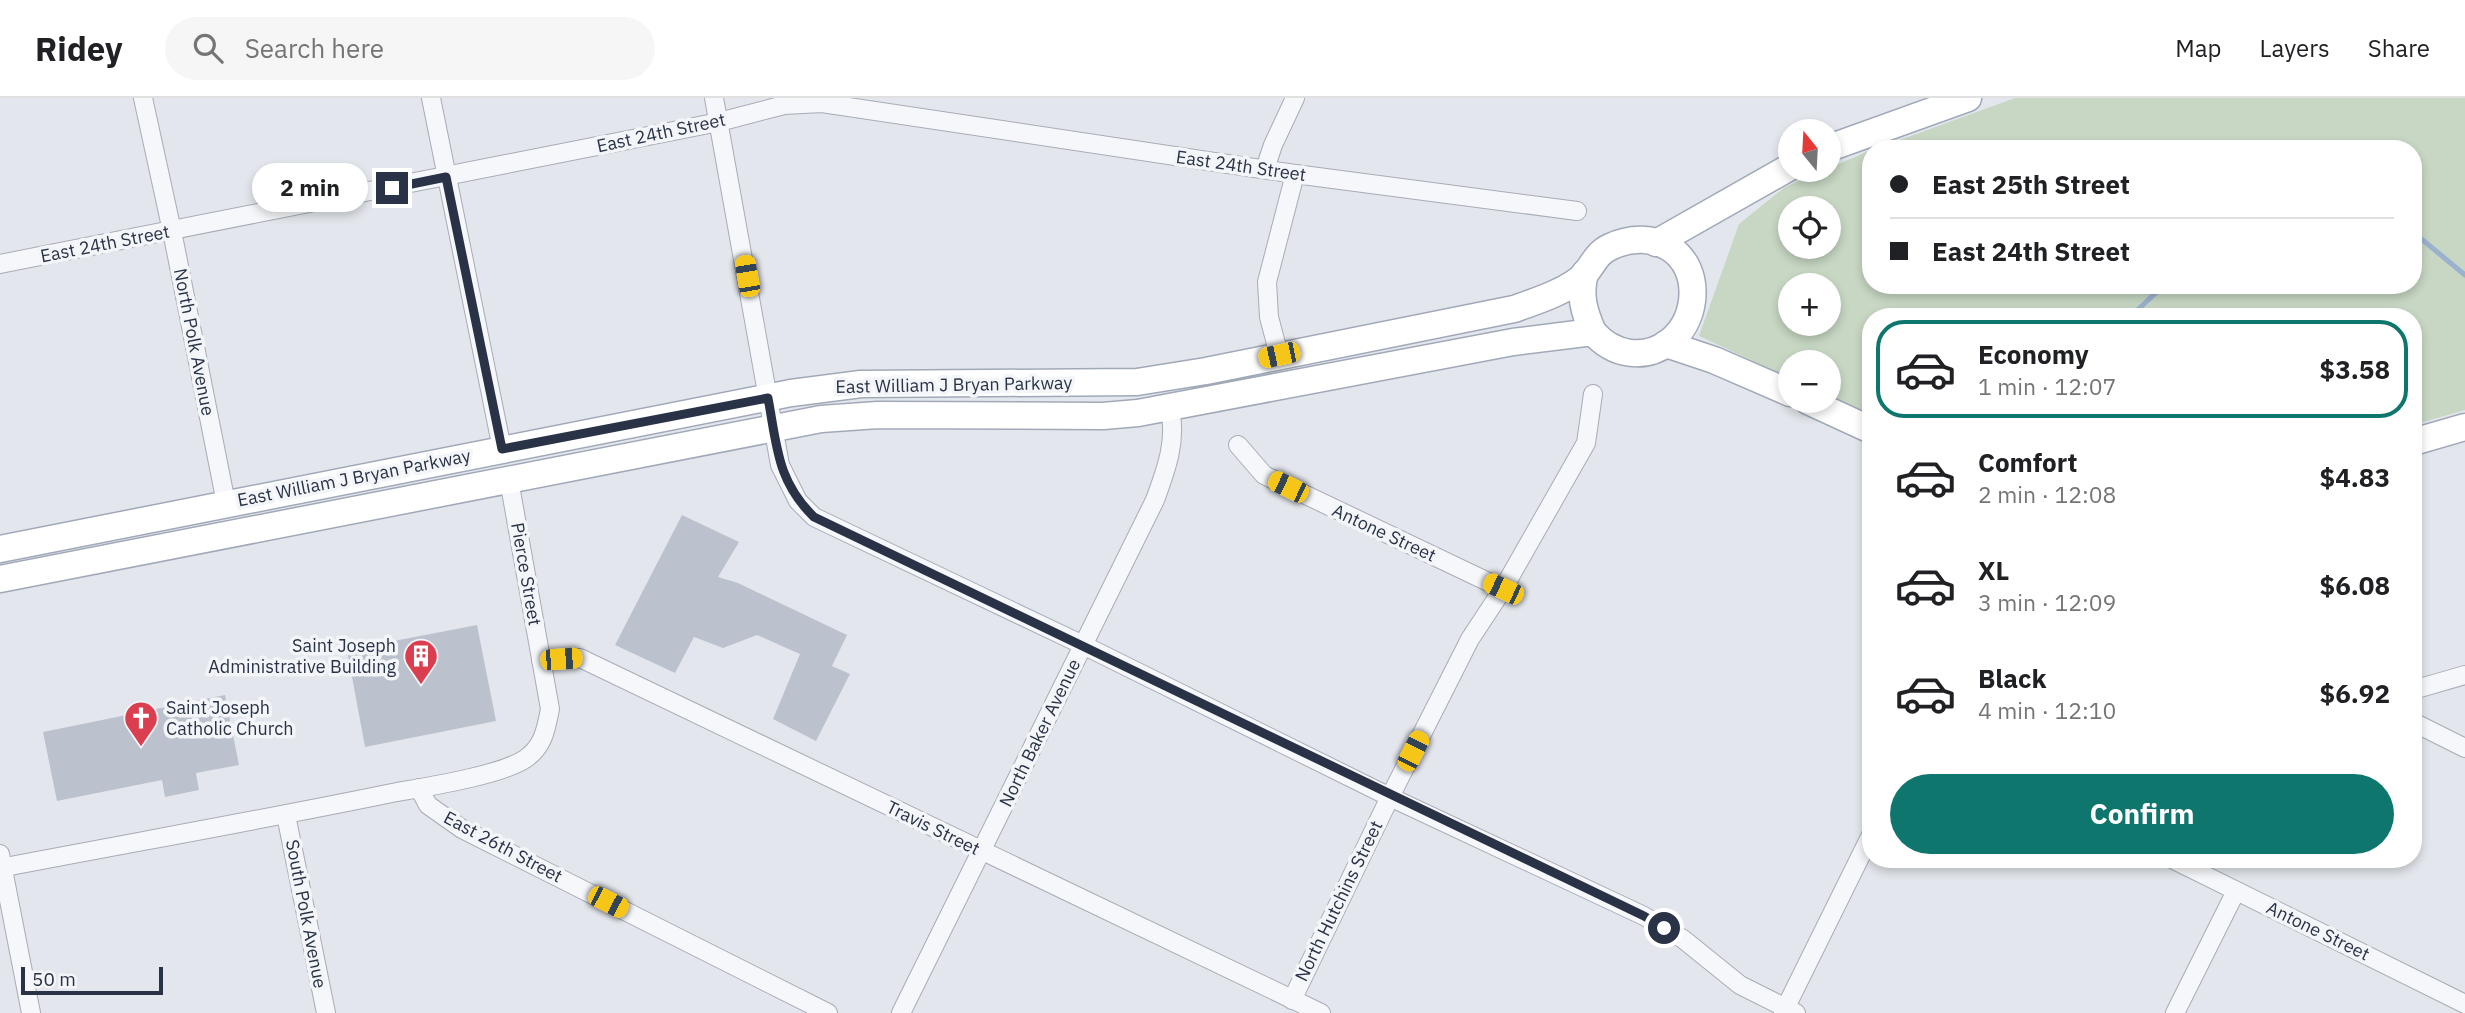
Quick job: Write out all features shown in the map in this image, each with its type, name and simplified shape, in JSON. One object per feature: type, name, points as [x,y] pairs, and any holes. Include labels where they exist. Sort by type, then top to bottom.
[{"type":"main road","points":[[1841,144],[1968,98]]},
{"type":"main road","name":"East William J Bryan Parkway","points":[[0,549],[768,398],[861,384],[1137,382],[1192,374],[1514,309],[1559,292],[1586,273],[1595,258],[1614,245],[1636,240],[1656,243],[1778,174]]},
{"type":"main road","points":[[1586,273],[1582,297],[1585,314],[1593,332],[1608,346],[1628,353],[1647,352],[1666,344],[1676,336],[1685,322],[1692,302],[1692,288],[1685,261],[1672,249],[1656,243]]},
{"type":"main road","name":"East William J Bryan Parkway","points":[[0,579],[774,428],[851,416],[1103,416],[1170,409],[1513,342],[1593,332]]},
{"type":"main road","points":[[1666,344],[1714,360],[1778,388]]},
{"type":"main road","points":[[1834,413],[1862,426]]},
{"type":"main road","points":[[2422,439],[2465,427]]},
{"type":"street","name":"North Polk Avenue","points":[[143,98],[226,503]]},
{"type":"street","points":[[431,98],[502,449]]},
{"type":"street","points":[[715,98],[780,465],[798,501],[814,517],[1083,645],[1390,797],[1644,916],[1684,939],[1740,985],[1788,1011],[1862,854]]},
{"type":"street","points":[[1265,169],[1295,98]]},
{"type":"street","name":"East 24th Street","points":[[0,264],[719,122],[784,105],[822,103],[1295,174],[1577,211]]},
{"type":"street","points":[[1279,355],[1269,317],[1267,282],[1295,174]]},
{"type":"street","name":"North Hutchins Street","points":[[1292,1000],[1470,639],[1503,589],[1586,443],[1593,394]]},
{"type":"street","name":"North Baker Avenue","points":[[901,1013],[1154,500],[1170,459],[1170,409]]},
{"type":"street","name":"Antone Street","points":[[1238,445],[1264,475],[1503,589]]},
{"type":"street","name":"Pierce Street","points":[[418,788],[508,768],[538,748],[545,733],[550,709],[509,480]]},
{"type":"street","name":"Travis Street","points":[[541,660],[580,658],[1321,1013]]},
{"type":"street","points":[[2422,687],[2465,675]]},
{"type":"street","points":[[2422,726],[2465,748]]},
{"type":"street","points":[[31,1013],[1,863],[286,815],[418,788]]},
{"type":"street","name":"East 26th Street","points":[[418,788],[428,805],[462,829],[828,1013]]},
{"type":"street","name":"South Polk Avenue","points":[[286,815],[326,1013]]},
{"type":"street","name":"Antone Street","points":[[2190,868],[2465,1003]]},
{"type":"street","points":[[2175,1013],[2236,891]]},
{"type":"green space","points":[[2015,98],[2465,98],[2465,410],[2422,422],[2422,308],[1862,308],[1862,411],[1841,401],[1841,350],[1778,350],[1778,372],[1699,336],[1739,224],[1785,187],[1797,182],[1841,182],[1841,163],[1862,154],[1862,294],[2422,294],[2422,140],[1900,140]]},
{"type":"building","points":[[682,515],[739,542],[718,577],[738,583],[847,635],[832,666],[850,674],[816,741],[773,719],[800,654],[757,635],[723,648],[694,637],[675,673],[615,645]]},
{"type":"building","name":"Saint Joseph Administrative Building","points":[[477,625],[496,721],[365,747],[347,650]]},
{"type":"building","name":"Saint Joseph Catholic Church","points":[[225,695],[239,765],[196,773],[199,790],[165,797],[162,780],[57,801],[43,732]]},
{"type":"waterway","points":[[2422,239],[2465,275]]},
{"type":"waterway","points":[[2140,308],[2154,294]]},
{"type":"place","name":"Saint Joseph Administrative Building","points":[[421,686]]},
{"type":"place","name":"Saint Joseph Catholic Church","points":[[141,748]]},
{"type":"route","points":[[392,188],[446,177],[502,449],[768,398],[780,465],[798,501],[814,517],[1664,928]]}]
